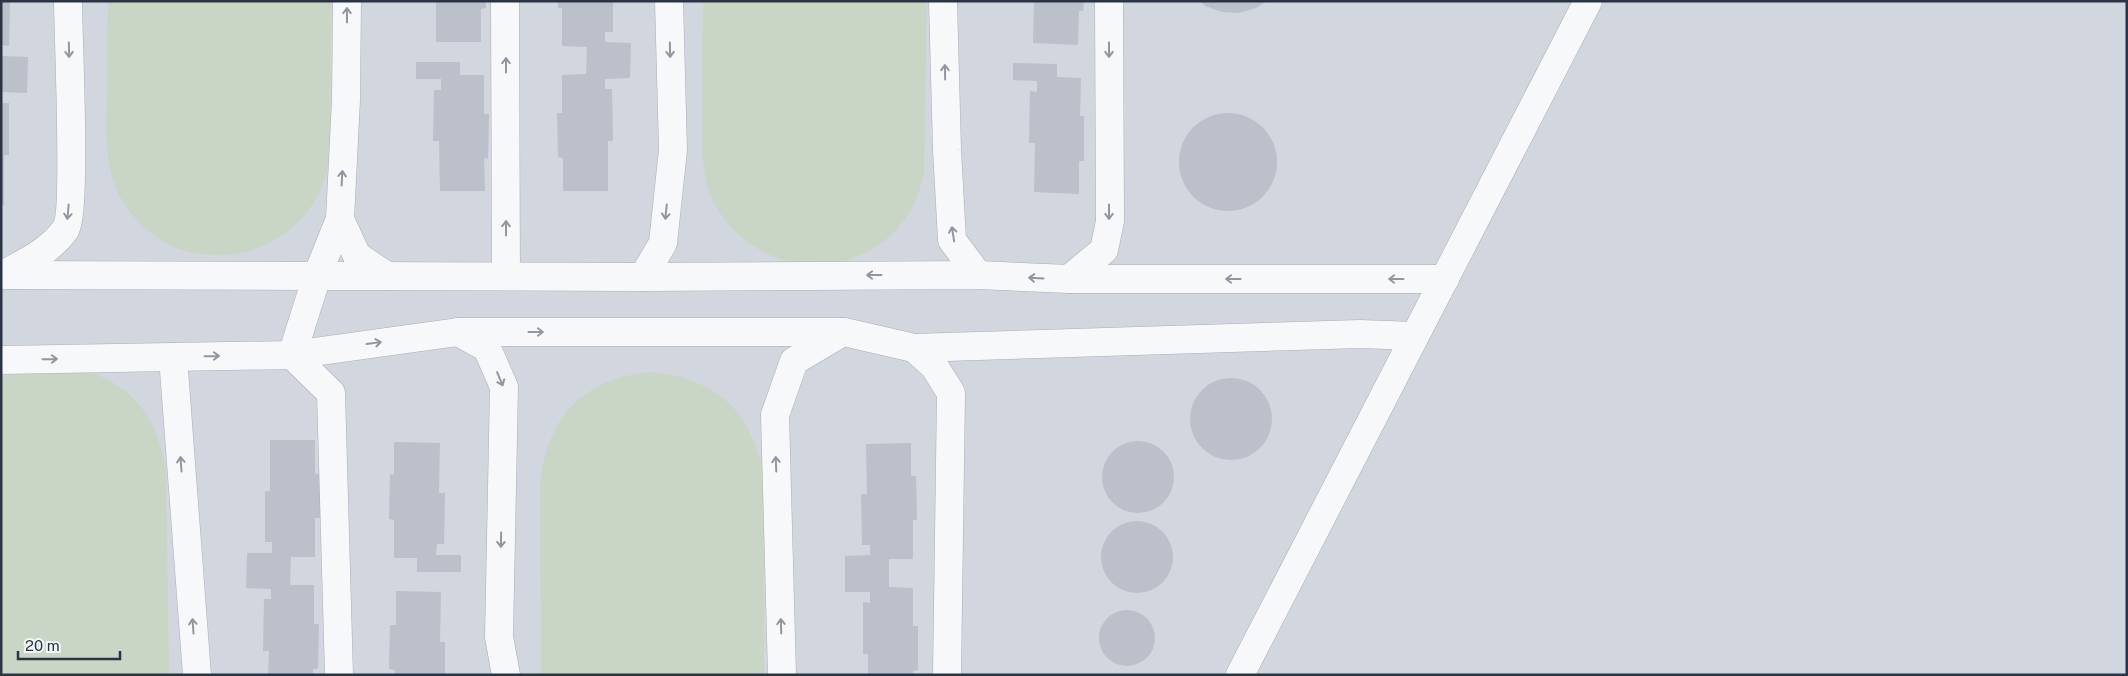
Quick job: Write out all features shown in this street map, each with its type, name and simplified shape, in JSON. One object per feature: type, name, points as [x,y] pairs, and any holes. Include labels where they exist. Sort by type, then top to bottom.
[{"type":"street","points":[[2,275],[43,252],[67,228],[72,179],[68,1]]},
{"type":"street","points":[[292,355],[317,276],[340,219],[346,100],[347,1]]},
{"type":"street","points":[[505,1],[506,276]]},
{"type":"street","points":[[643,277],[663,243],[672,150],[669,1]]},
{"type":"street","points":[[943,1],[947,150],[952,240],[978,274]]},
{"type":"street","points":[[1069,279],[1104,250],[1110,221],[1109,1]]},
{"type":"street","points":[[1240,675],[1588,1]]},
{"type":"street","points":[[340,219],[357,256],[387,276]]},
{"type":"street","points":[[2,275],[643,277],[978,274],[1069,279],[1445,279]]},
{"type":"street","points":[[1,360],[292,355],[458,332],[844,332],[914,348],[1360,334],[1414,336]]},
{"type":"street","points":[[458,332],[487,348],[504,387],[499,637],[506,675]]},
{"type":"street","points":[[782,675],[775,415],[794,361],[844,332]]},
{"type":"street","points":[[914,348],[934,366],[951,393],[947,675]]},
{"type":"street","points":[[292,355],[331,393],[339,675]]},
{"type":"street","points":[[173,357],[196,675]]},
{"type":"shaded area","points":[[1,1],[2127,1],[2127,675],[1,675]]},
{"type":"green space","points":[[108,1],[331,1],[330,132],[326,176],[307,212],[287,232],[263,246],[237,254],[210,255],[183,250],[157,238],[135,218],[115,186],[107,152]]},
{"type":"green space","points":[[703,1],[927,1],[924,174],[912,208],[888,237],[863,254],[835,263],[806,264],[778,258],[752,245],[729,225],[712,199],[703,163]]},
{"type":"green space","points":[[76,367],[112,382],[126,392],[148,417],[162,451],[166,471],[169,675],[1,675],[1,378],[26,368]]},
{"type":"green space","points":[[649,372],[694,382],[713,391],[728,402],[741,417],[751,434],[764,479],[764,675],[541,675],[540,483],[544,459],[551,439],[560,421],[572,405],[587,393],[605,383],[625,376]]},
{"type":"building","points":[[1,1],[10,1],[9,46],[1,45]]},
{"type":"building","points":[[436,1],[486,1],[486,8],[481,9],[481,42],[436,42]]},
{"type":"building","points":[[558,1],[613,1],[613,32],[605,32],[605,42],[631,43],[630,78],[605,79],[605,89],[612,89],[613,141],[608,141],[608,191],[563,191],[563,158],[558,157],[557,113],[562,113],[562,75],[586,74],[587,47],[562,46],[562,8],[558,8]]},
{"type":"building","points":[[1034,1],[1084,1],[1083,11],[1079,11],[1078,45],[1033,43]]},
{"type":"building","points":[[1200,1],[1267,1],[1256,8],[1239,13],[1222,12],[1205,6]]},
{"type":"building","points":[[1,56],[28,57],[27,93],[1,92]]},
{"type":"building","points":[[416,62],[460,62],[460,75],[484,75],[484,114],[489,114],[488,159],[484,158],[485,191],[440,191],[439,141],[433,141],[434,90],[441,90],[441,79],[416,79]]},
{"type":"building","points":[[1013,63],[1057,64],[1057,77],[1081,78],[1080,116],[1084,116],[1084,161],[1079,161],[1079,194],[1034,192],[1035,143],[1029,143],[1030,91],[1037,92],[1037,81],[1013,80]]},
{"type":"building","points":[[1,103],[9,103],[9,155],[4,155],[4,205],[1,205]]},
{"type":"building","points":[[1228,113],[1238,114],[1255,121],[1269,135],[1276,152],[1276,172],[1269,189],[1255,203],[1238,210],[1228,211],[1218,210],[1201,203],[1187,189],[1180,172],[1179,162],[1180,152],[1187,135],[1201,121],[1218,114]]},
{"type":"building","points":[[1231,378],[1247,381],[1260,390],[1269,403],[1272,419],[1269,435],[1260,448],[1247,457],[1231,460],[1215,457],[1202,448],[1193,435],[1190,419],[1193,403],[1202,390],[1215,381]]},
{"type":"building","points":[[270,440],[315,440],[315,474],[320,474],[320,518],[315,518],[315,557],[291,557],[290,585],[314,585],[314,624],[319,624],[318,669],[313,669],[313,675],[268,675],[269,651],[263,651],[264,599],[271,599],[271,589],[246,588],[247,553],[272,553],[272,542],[265,542],[265,491],[270,491]]},
{"type":"building","points":[[1138,441],[1158,447],[1168,457],[1174,477],[1168,497],[1158,507],[1138,513],[1118,507],[1108,497],[1102,477],[1108,457],[1118,447]]},
{"type":"building","points":[[394,442],[440,443],[439,493],[445,493],[444,544],[437,544],[436,555],[461,555],[461,572],[417,572],[417,558],[394,558],[394,520],[389,519],[390,474],[394,475]]},
{"type":"building","points":[[911,443],[911,476],[916,476],[917,520],[913,520],[913,559],[889,559],[889,587],[913,588],[913,626],[918,626],[918,670],[913,671],[913,675],[868,675],[868,654],[863,654],[863,602],[870,603],[870,592],[845,592],[845,556],[870,555],[870,545],[862,545],[861,494],[867,494],[866,444]]},
{"type":"building","points":[[1137,521],[1157,527],[1167,537],[1173,557],[1167,577],[1157,587],[1137,593],[1117,587],[1107,577],[1101,557],[1107,537],[1117,527]]},
{"type":"building","points":[[396,591],[441,592],[440,642],[445,642],[445,675],[395,675],[395,670],[389,669],[390,625],[396,625]]},
{"type":"building","points":[[1127,610],[1138,612],[1147,618],[1153,627],[1155,638],[1153,649],[1147,658],[1138,664],[1127,666],[1116,664],[1107,658],[1101,649],[1099,638],[1101,627],[1107,618],[1116,612]]}]
